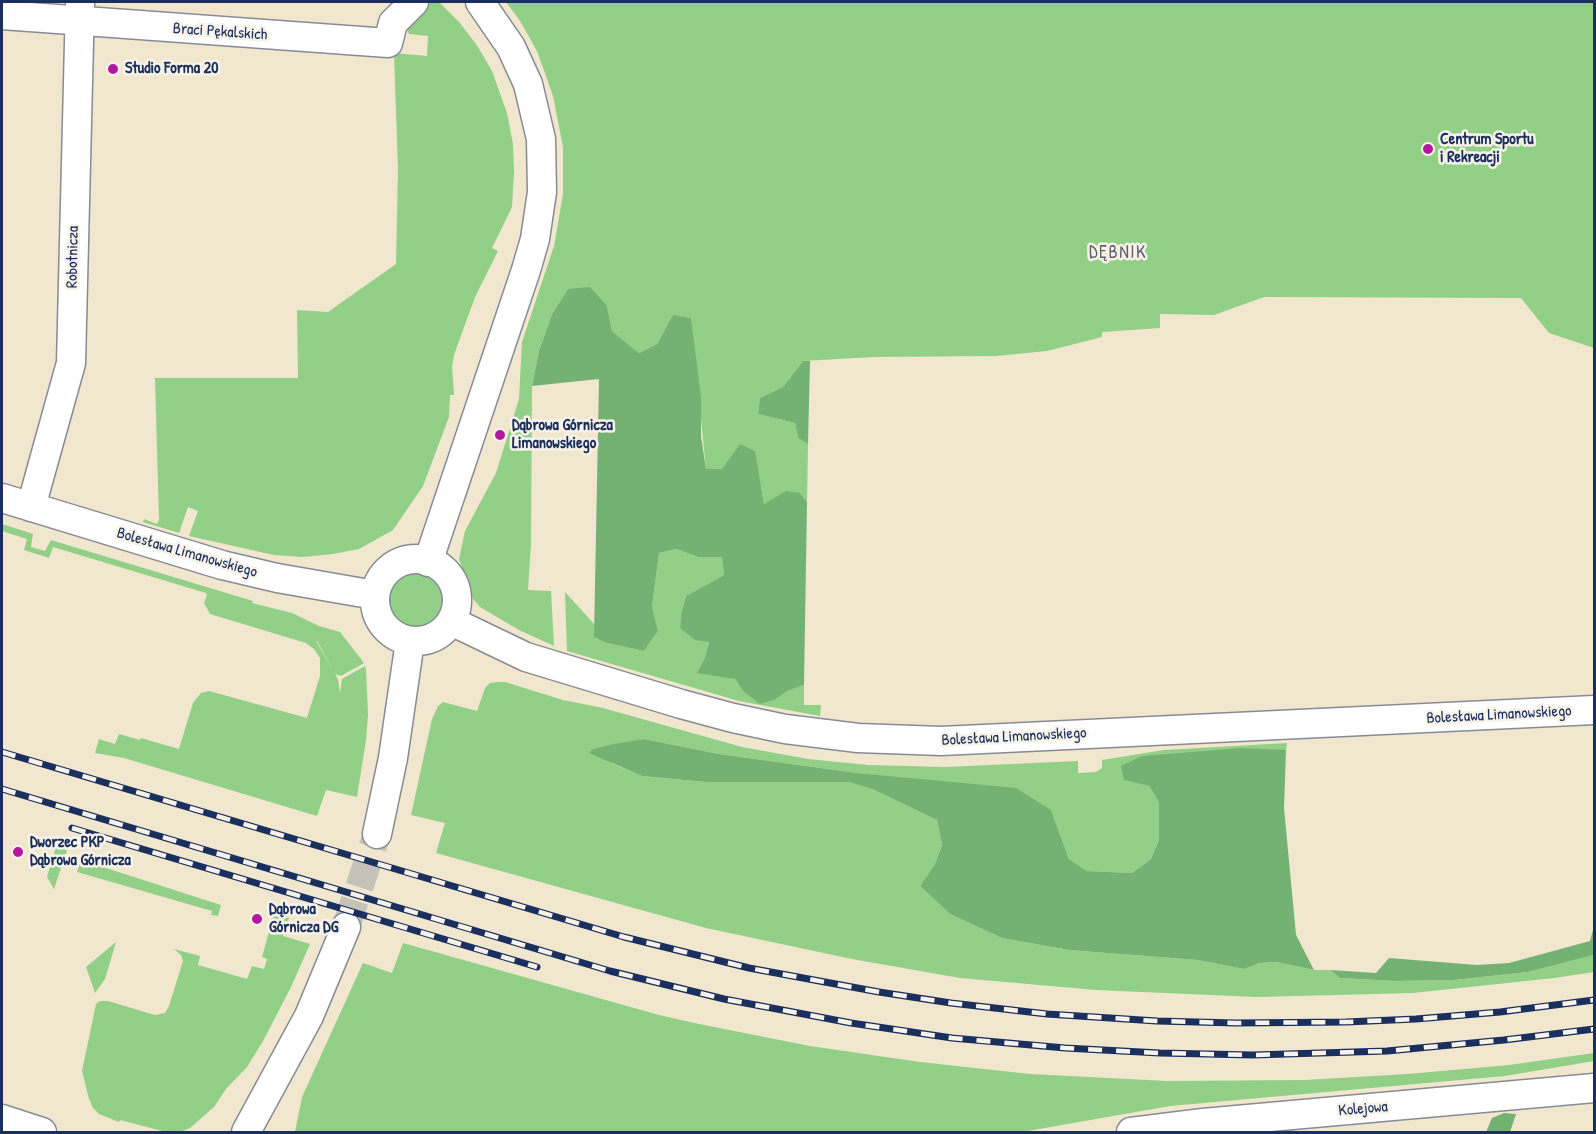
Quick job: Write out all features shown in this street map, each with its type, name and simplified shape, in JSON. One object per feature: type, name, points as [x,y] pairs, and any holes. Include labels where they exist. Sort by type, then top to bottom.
[{"type":"street","name":"Braci Pękalskich","points":[[2,15],[80,10],[172,28],[388,43],[393,23],[414,2]]},
{"type":"street","points":[[428,562],[526,270],[535,239],[542,192],[541,139],[528,84],[508,40],[480,2]]},
{"type":"street","name":"Robotnicza","points":[[31,507],[71,363],[80,10]]},
{"type":"street","name":"Bolesława Limanowskiego","points":[[2,498],[250,572],[375,595]]},
{"type":"street","points":[[413,559],[428,562],[443,570],[454,585],[457,604],[451,621],[433,638],[410,641],[397,637],[381,622],[375,608],[375,595],[380,580],[395,565],[413,559]]},
{"type":"street","name":"Bolesława Limanowskiego","points":[[451,621],[526,657],[681,704],[777,727],[858,738],[940,741],[1594,710]]},
{"type":"street","points":[[377,834],[392,765],[410,641]]},
{"type":"street","points":[[246,1132],[309,1016],[346,927]]},
{"type":"street","name":"Kolejowa","points":[[1131,1132],[1203,1123],[1594,1088]]},
{"type":"street","points":[[2,1119],[42,1132]]},
{"type":"green space","points":[[429,2],[439,2],[460,23],[492,71],[507,113],[513,144],[514,173],[512,207],[492,248],[498,251],[475,297],[454,355],[452,367],[454,395],[450,395],[449,417],[423,486],[393,530],[359,549],[333,554],[302,557],[274,555],[189,536],[198,511],[188,507],[179,533],[143,522],[144,519],[157,524],[159,520],[155,378],[298,378],[297,310],[328,312],[396,264],[398,169],[394,53],[427,56],[428,36],[409,34],[406,27]]},
{"type":"green space","points":[[506,2],[1594,2],[1594,348],[1549,333],[1521,298],[1264,297],[1214,315],[1160,314],[1160,328],[1102,332],[1102,337],[1047,351],[996,356],[873,357],[803,361],[783,387],[760,398],[758,414],[795,423],[798,438],[808,444],[807,502],[800,493],[764,504],[761,486],[722,469],[706,469],[691,318],[673,316],[657,344],[639,353],[612,331],[607,306],[568,289],[552,314],[539,351],[532,386],[531,544],[528,590],[551,591],[554,646],[519,630],[480,607],[473,599],[459,559],[465,531],[496,473],[519,399],[522,342],[554,246],[563,194],[563,147],[553,96],[537,51]]},
{"type":"green space","points":[[590,287],[607,306],[612,331],[639,353],[657,344],[673,315],[691,318],[701,397],[701,436],[706,469],[722,469],[740,444],[755,451],[764,504],[786,491],[800,493],[807,502],[804,685],[787,691],[776,699],[760,704],[743,691],[735,679],[697,673],[704,660],[709,642],[695,640],[680,628],[681,614],[686,596],[724,575],[722,557],[698,557],[676,549],[659,553],[652,607],[658,631],[644,651],[607,643],[594,637],[599,379],[532,386],[539,351],[552,314],[568,289]]},
{"type":"green space","points":[[803,361],[810,361],[808,444],[798,438],[795,423],[758,414],[760,398],[783,387]]},
{"type":"green space","points":[[2,524],[33,534],[31,547],[45,551],[51,540],[253,601],[252,603],[292,613],[319,626],[340,632],[364,663],[341,676],[335,674],[340,693],[342,679],[365,666],[366,670],[368,715],[357,797],[326,790],[317,816],[124,758],[95,753],[99,739],[115,744],[119,734],[179,749],[193,703],[201,693],[209,691],[307,718],[320,676],[320,658],[306,643],[210,614],[204,603],[206,593],[53,547],[49,558],[24,550],[27,539],[2,531]]},
{"type":"green space","points":[[676,549],[698,557],[722,557],[724,575],[686,596],[681,614],[680,628],[709,641],[704,660],[720,675],[735,679],[743,691],[776,699],[786,691],[804,685],[804,705],[821,705],[820,716],[739,701],[567,651],[565,592],[596,626],[607,643],[644,651],[658,631],[652,607],[659,553]]},
{"type":"green space","points":[[416,573],[427,575],[436,581],[442,590],[444,601],[442,612],[436,621],[427,627],[416,629],[405,627],[396,621],[390,612],[388,601],[390,590],[396,581],[405,575]]},
{"type":"green space","points":[[505,682],[563,700],[603,708],[742,747],[808,759],[868,765],[945,767],[1078,761],[1078,773],[1096,772],[1102,768],[1102,760],[1164,750],[1287,743],[1286,750],[1125,780],[1149,786],[1159,802],[1159,840],[1151,859],[1132,873],[1087,871],[1069,859],[1051,810],[944,782],[857,773],[719,754],[644,739],[593,749],[613,764],[642,776],[706,782],[848,782],[872,789],[937,820],[942,845],[935,864],[920,886],[950,914],[1002,938],[1069,950],[1198,960],[1244,969],[1260,963],[1276,962],[1314,970],[1330,970],[1340,978],[1394,981],[1454,980],[1528,972],[1594,955],[1594,972],[1413,993],[1257,997],[1096,990],[960,978],[852,959],[706,928],[436,853],[445,823],[411,815],[432,719],[438,706],[443,702],[477,711],[485,688],[490,683]]},
{"type":"green space","points":[[644,739],[719,754],[857,773],[1016,788],[1051,810],[1069,859],[1087,871],[1132,873],[1151,859],[1159,840],[1159,802],[1149,786],[1124,780],[1121,766],[1142,756],[1241,748],[1286,750],[1284,808],[1296,935],[1314,970],[1276,962],[1260,963],[1244,969],[1198,960],[1069,950],[1002,938],[950,914],[920,886],[935,864],[942,845],[937,820],[872,789],[848,782],[706,782],[642,776],[589,753],[593,749]]},
{"type":"green space","points":[[56,847],[67,850],[54,889],[47,877]]},
{"type":"green space","points":[[81,860],[221,905],[218,916],[211,915],[212,911],[77,872]]},
{"type":"green space","points":[[274,914],[289,918],[283,936],[310,944],[263,1041],[247,1067],[226,1089],[214,1107],[190,1128],[180,1132],[166,1132],[120,1120],[119,1122],[99,1114],[89,1099],[82,1071],[96,1004],[100,1001],[108,1001],[155,1015],[165,1013],[183,961],[181,955],[174,949],[200,956],[198,965],[247,979],[252,966],[264,969],[267,959],[262,957]]},
{"type":"green space","points":[[1594,926],[1594,955],[1528,972],[1454,980],[1394,981],[1340,978],[1330,970],[1376,973],[1389,958],[1477,965],[1509,963],[1590,941]]},
{"type":"green space","points":[[116,942],[105,979],[95,993],[86,967]]},
{"type":"green space","points":[[403,943],[659,1015],[699,1024],[810,1046],[920,1062],[1030,1074],[1167,1081],[1305,1080],[1509,1065],[1594,1053],[1594,1061],[1505,1076],[1170,1106],[1022,1132],[295,1132],[302,1097],[363,963],[392,973]]},
{"type":"green space","points":[[1504,1113],[1516,1114],[1510,1132],[1486,1132],[1492,1118]]},
{"type":"tunnel","points":[[346,927],[377,834]]},
{"type":"railway","points":[[2,752],[624,937],[749,968],[879,992],[1047,1014],[1236,1023],[1416,1019],[1500,1012],[1594,1000]]},
{"type":"railway","points":[[2,789],[610,971],[724,999],[851,1023],[952,1038],[1065,1048],[1253,1055],[1387,1051],[1594,1029]]},
{"type":"railway","points":[[72,828],[537,967]]},
{"type":"place","name":"Studio Forma 20","points":[[113,69]]},
{"type":"place","name":"Centrum Sportu i Rekreacji","points":[[1428,149]]},
{"type":"place","name":"Dąbrowa Górnicza Limanowskiego","points":[[500,435]]},
{"type":"place","name":"Dworzec PKP Dąbrowa Górnicza","points":[[18,852]]},
{"type":"place","name":"Dąbrowa Górnicza DG","points":[[257,919]]},
{"type":"district","name":"DĘBNIK","points":[[1118,253]]}]
